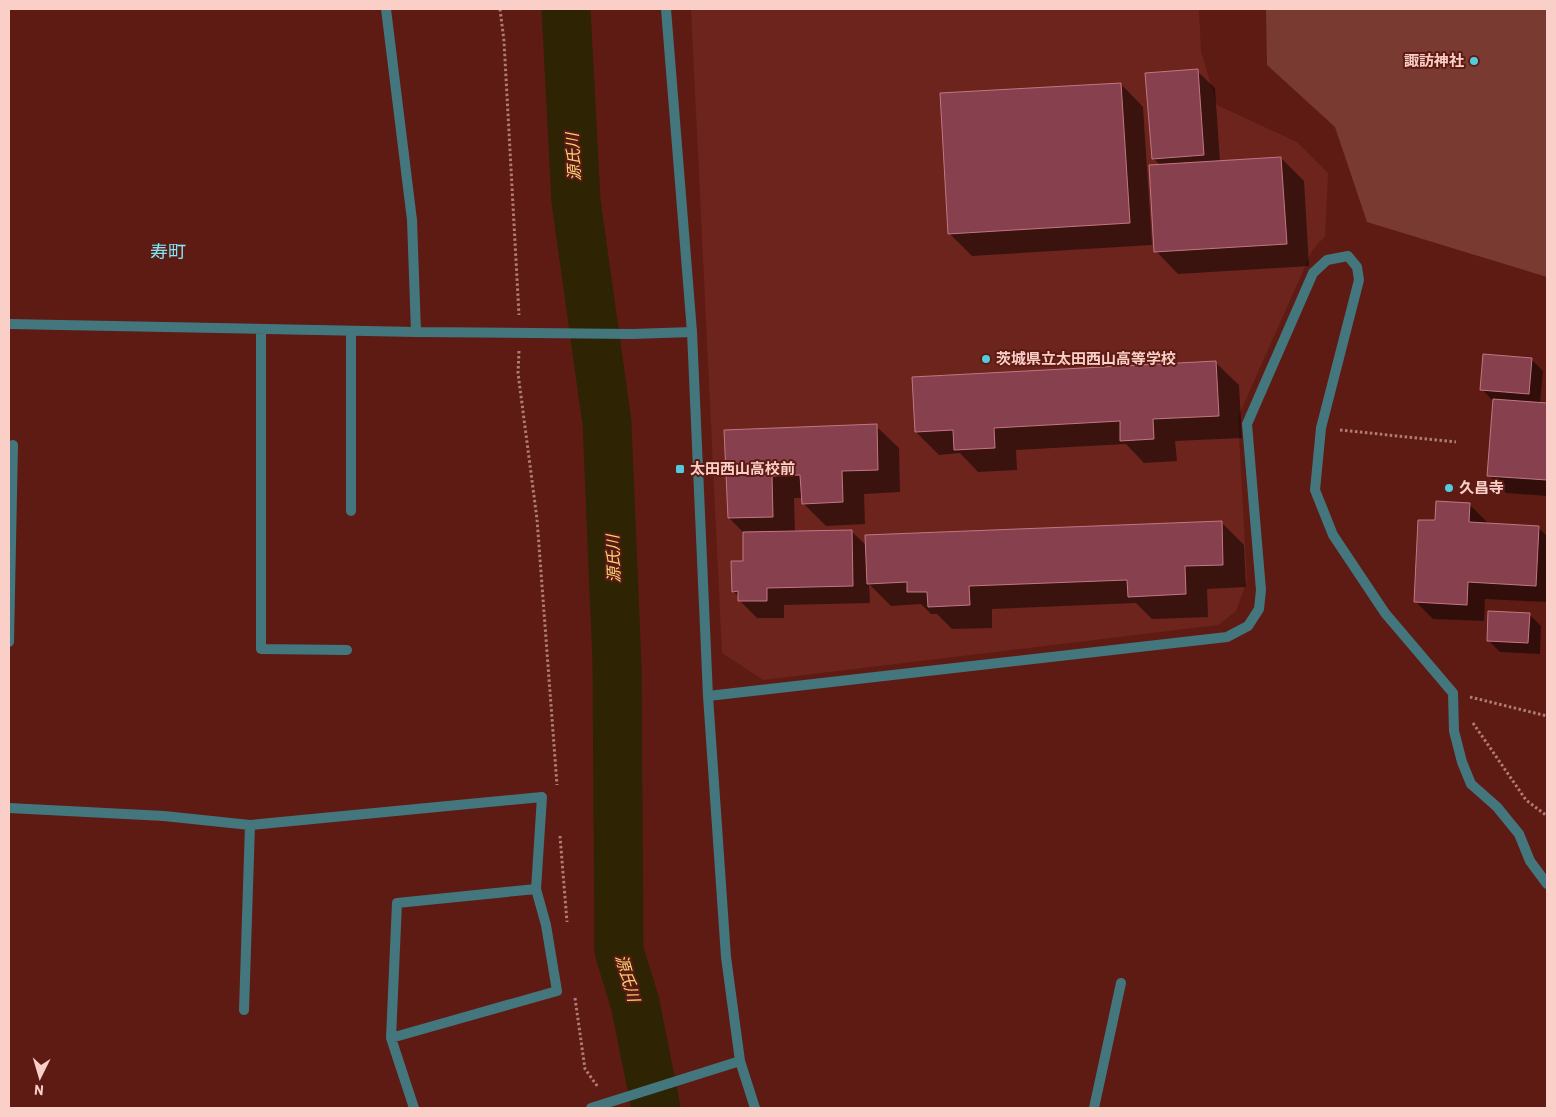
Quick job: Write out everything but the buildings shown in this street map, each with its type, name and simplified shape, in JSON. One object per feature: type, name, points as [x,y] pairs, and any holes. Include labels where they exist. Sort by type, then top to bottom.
[{"type":"street","points":[[386,9],[412,220],[416,332]]},
{"type":"street","points":[[666,9],[692,332],[708,696],[726,957],[740,1061],[755,1108]]},
{"type":"street","points":[[708,696],[1226,637],[1248,626],[1260,610],[1261,590],[1247,424],[1313,273],[1327,260],[1348,256],[1357,267],[1359,280],[1321,428],[1315,490],[1333,535],[1385,613],[1453,693],[1454,731],[1462,762],[1471,784],[1497,807],[1518,834],[1530,861],[1547,884]]},
{"type":"street","points":[[9,324],[350,332],[632,334],[692,332]]},
{"type":"street","points":[[261,330],[261,649],[347,650]]},
{"type":"street","points":[[350,332],[351,511]]},
{"type":"street","points":[[9,642],[10,542],[14,445]]},
{"type":"street","points":[[9,808],[164,816],[250,825],[542,796],[536,889],[546,925],[557,991],[391,1038]]},
{"type":"street","points":[[244,1010],[250,825]]},
{"type":"street","points":[[414,1108],[391,1038],[397,903],[536,889]]},
{"type":"street","points":[[1094,1108],[1121,983]]},
{"type":"street","points":[[592,1108],[740,1061]]},
{"type":"path","points":[[500,9],[520,333],[518,373],[537,519],[557,786]]},
{"type":"path","points":[[1321,428],[1456,442]]},
{"type":"path","points":[[1453,693],[1547,716]]},
{"type":"path","points":[[1453,693],[1526,800],[1547,816]]},
{"type":"path","points":[[560,835],[567,924]]},
{"type":"path","points":[[574,992],[585,1069],[610,1103]]},
{"type":"shaded area","name":"茨城県立太田西山高等学校","points":[[691,9],[1199,9],[1201,51],[1217,105],[1297,142],[1328,173],[1325,236],[1312,251],[1238,417],[1247,581],[1236,611],[1218,625],[763,680],[722,653]]},
{"type":"shaded area","points":[[1266,9],[1547,9],[1547,277],[1367,222],[1335,127],[1267,65]]},
{"type":"waterway","name":"源氏川","points":[[566,9],[576,201],[607,423],[617,664],[619,951],[635,1003],[656,1108]]},
{"type":"place","name":"諏訪神社","points":[[1474,61]]},
{"type":"place","name":"茨城県立太田西山高等学校","points":[[986,359]]},
{"type":"place","name":"太田西山高校前","points":[[680,469]]},
{"type":"place","name":"久昌寺","points":[[1449,488]]},
{"type":"district","name":"寿町","points":[[168,252]]}]
